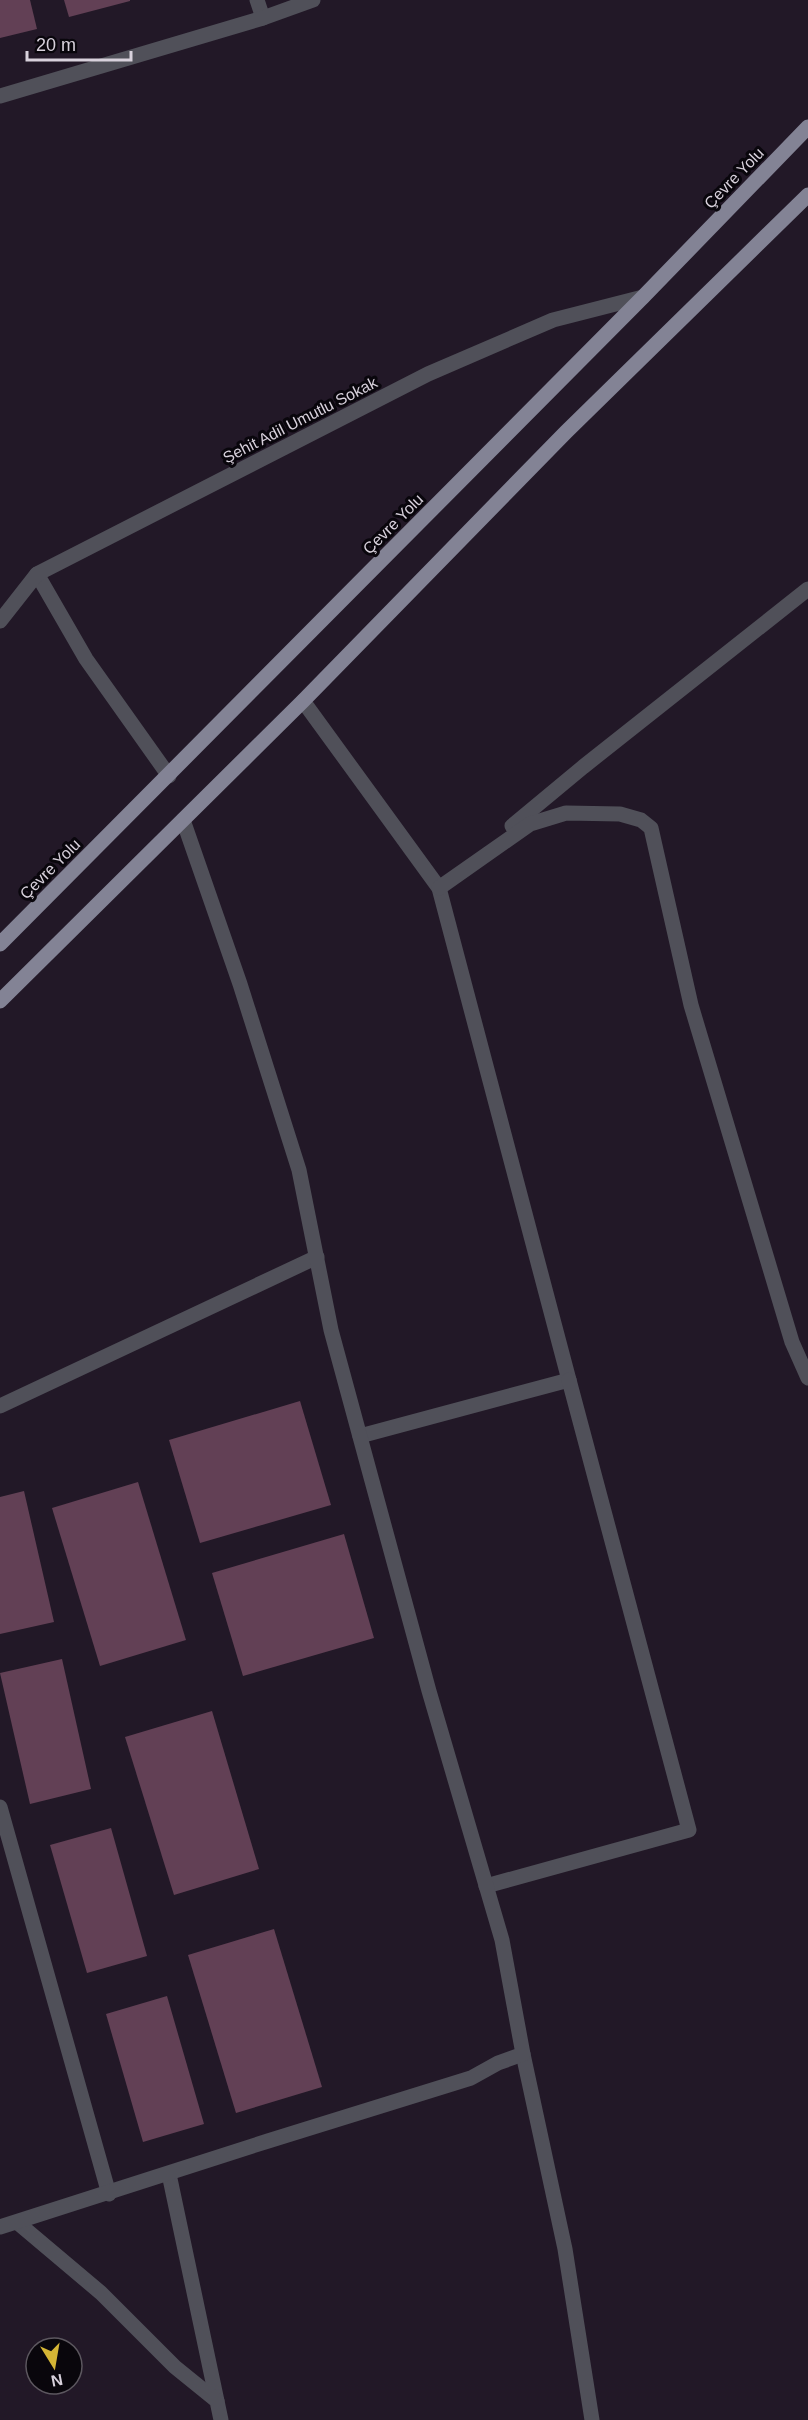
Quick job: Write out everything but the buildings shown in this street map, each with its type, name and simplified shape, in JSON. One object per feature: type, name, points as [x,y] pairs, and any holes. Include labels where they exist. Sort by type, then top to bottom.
[{"type":"main road","name":"Çevre Yolu","points":[[0,944],[643,297],[808,127]]},
{"type":"main road","points":[[0,1001],[303,701],[566,432],[808,195]]},
{"type":"street","points":[[256,0],[263,18]]},
{"type":"street","points":[[0,96],[263,18],[313,0]]},
{"type":"street","name":"Şehit Adil Umutlu Sokak","points":[[0,621],[37,574],[428,374],[553,320],[643,297]]},
{"type":"street","points":[[37,574],[86,659],[169,776]]},
{"type":"street","points":[[439,888],[583,767],[808,589]]},
{"type":"street","points":[[303,701],[439,888],[689,1830],[486,1886]]},
{"type":"street","points":[[439,888],[530,824],[566,813],[620,814],[641,820],[651,828],[691,1005],[792,1342],[808,1378]]},
{"type":"street","points":[[183,820],[243,995],[299,1170],[332,1330],[429,1691],[502,1940],[523,2054],[565,2249],[592,2420]]},
{"type":"street","points":[[0,1406],[317,1257]]},
{"type":"street","points":[[360,1436],[569,1380]]},
{"type":"street","points":[[0,1807],[108,2193]]},
{"type":"street","points":[[0,2227],[471,2078],[498,2063],[523,2054]]},
{"type":"street","points":[[169,2174],[221,2420]]},
{"type":"street","points":[[18,2223],[101,2293],[175,2367],[218,2402]]}]
